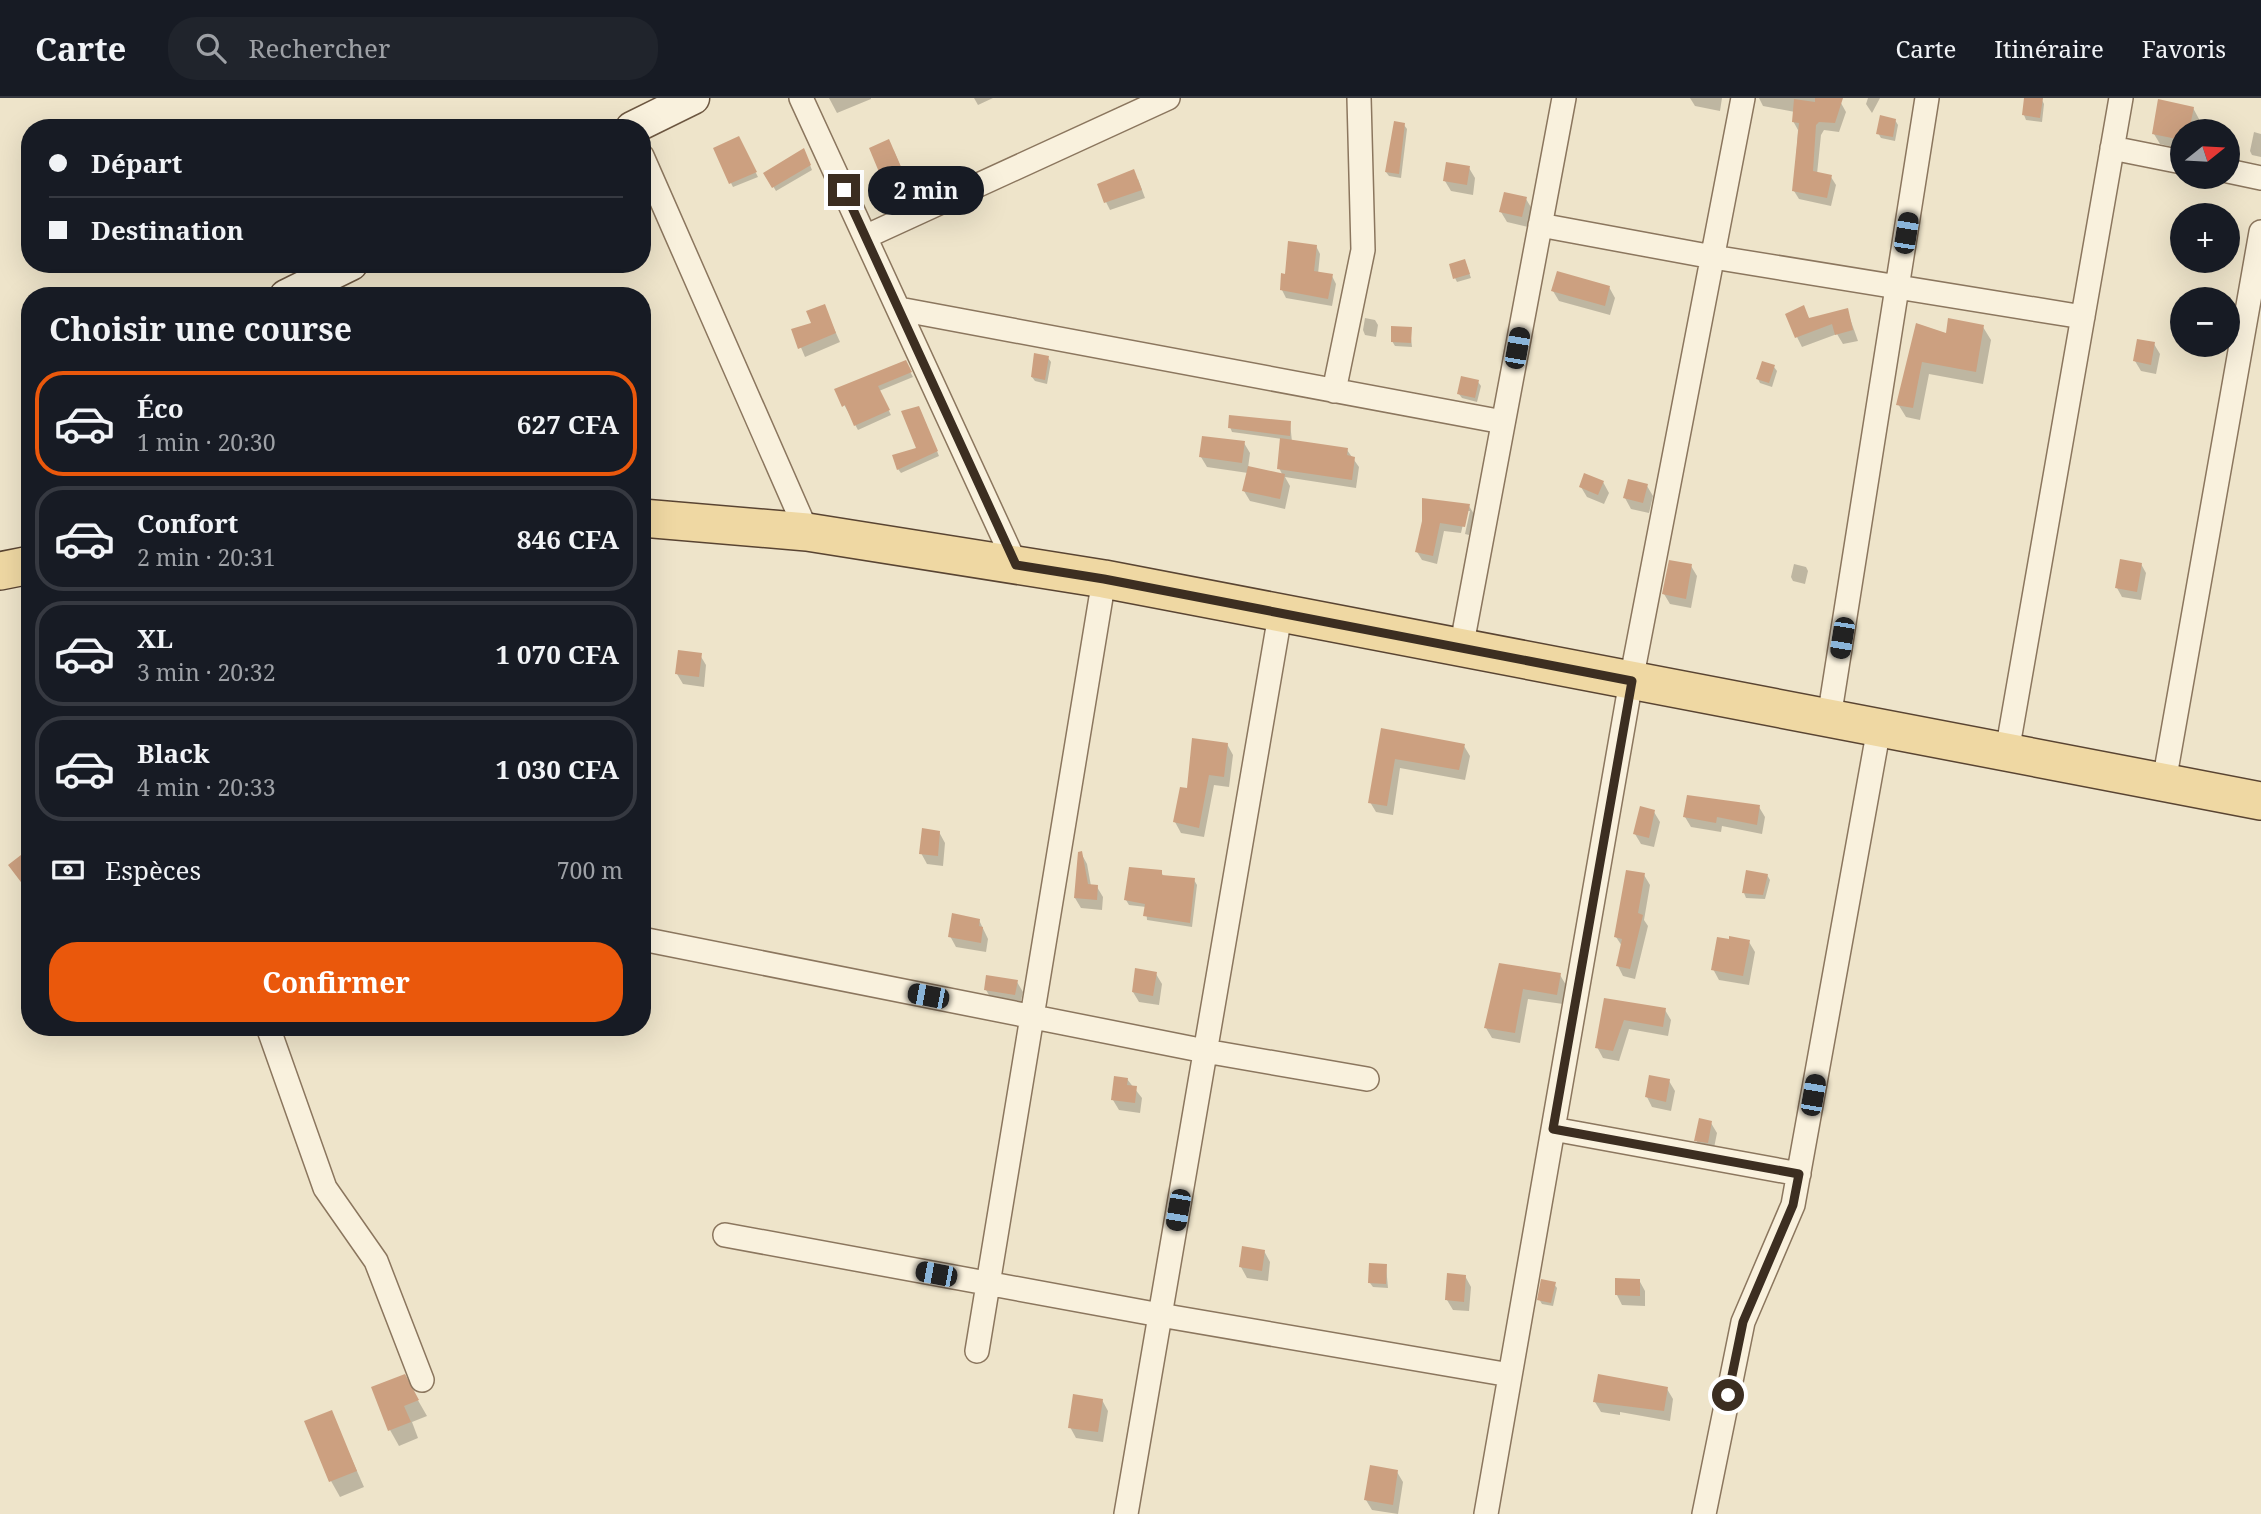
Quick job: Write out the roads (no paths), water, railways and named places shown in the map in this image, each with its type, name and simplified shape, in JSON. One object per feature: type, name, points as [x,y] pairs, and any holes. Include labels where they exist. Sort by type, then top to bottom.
[{"type":"main road","points":[[651,119],[694,98]]},
{"type":"main road","points":[[304,287],[333,273]]},
{"type":"main road","points":[[651,519],[807,532],[1104,579],[1280,615],[2261,801]]},
{"type":"main road","points":[[0,571],[21,567]]},
{"type":"street","points":[[802,98],[1016,565]]},
{"type":"street","points":[[865,237],[1168,98]]},
{"type":"street","points":[[1334,391],[1363,250],[1359,98]]},
{"type":"street","points":[[1461,649],[1564,98]]},
{"type":"street","points":[[1486,1514],[1632,681],[1743,98]]},
{"type":"street","points":[[1829,718],[1927,98]]},
{"type":"street","points":[[2007,752],[2121,98]]},
{"type":"street","points":[[2112,148],[2170,160]]},
{"type":"street","points":[[2240,174],[2261,178]]},
{"type":"street","points":[[651,177],[807,532]]},
{"type":"street","points":[[1540,225],[1713,257],[2083,317]]},
{"type":"street","points":[[2164,782],[2261,232]]},
{"type":"street","points":[[899,309],[1503,422]]},
{"type":"street","points":[[977,1351],[1104,579]]},
{"type":"street","points":[[1126,1514],[1280,615]]},
{"type":"street","points":[[1704,1514],[1743,1322],[1793,1205],[1879,728]]},
{"type":"street","points":[[651,941],[1205,1051],[1367,1079]]},
{"type":"street","points":[[271,1036],[325,1188],[376,1261],[422,1381]]},
{"type":"street","points":[[1553,1129],[1799,1174]]},
{"type":"street","points":[[725,1235],[1160,1315],[1510,1374]]}]
